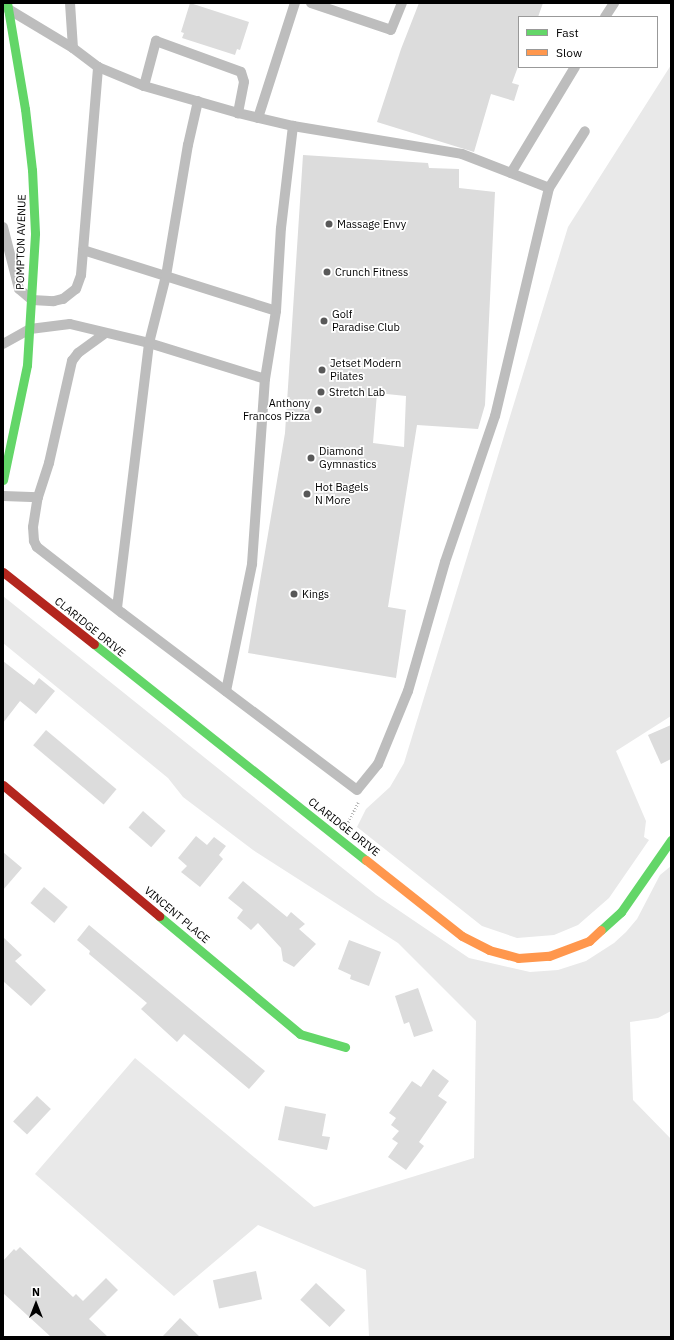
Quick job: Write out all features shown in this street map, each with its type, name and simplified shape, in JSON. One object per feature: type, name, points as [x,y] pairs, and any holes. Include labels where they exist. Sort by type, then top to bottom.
[{"type":"street","name":"POMPTON AVENUE","points":[[3,480],[21,405],[30,329],[35,233],[32,170],[8,6]]},
{"type":"street","name":"CLARIDGE DRIVE","points":[[3,572],[462,936],[488,950],[518,958],[541,957],[563,953],[589,941],[621,912],[671,840]]},
{"type":"street","name":"VINCENT PLACE","points":[[3,785],[300,1034],[345,1047]]},
{"type":"lane","points":[[70,3],[73,48]]},
{"type":"lane","points":[[258,118],[294,3]]},
{"type":"lane","points":[[311,3],[391,30],[402,3]]},
{"type":"lane","points":[[606,16],[614,3]]},
{"type":"lane","points":[[8,6],[73,48],[98,67],[144,86],[238,113],[293,126],[462,154],[549,188]]},
{"type":"lane","points":[[144,86],[156,41],[241,72],[244,82],[238,113]]},
{"type":"lane","points":[[3,227],[19,289],[32,300],[54,301],[71,294],[79,284],[98,67]]},
{"type":"lane","points":[[511,173],[574,68]]},
{"type":"lane","points":[[116,608],[149,343],[166,276],[188,145],[198,101]]},
{"type":"lane","points":[[226,691],[252,564],[264,379],[276,311],[281,228],[293,126]]},
{"type":"lane","points":[[106,333],[78,353],[72,361],[46,473],[38,497],[32,535],[37,547],[358,790],[378,764],[408,691],[445,562],[495,416],[549,188],[585,131]]},
{"type":"lane","points":[[83,250],[276,311]]},
{"type":"lane","points":[[3,344],[30,329],[70,324],[149,343],[264,379]]},
{"type":"lane","points":[[3,496],[38,497]]},
{"type":"path","points":[[346,825],[359,804]]},
{"type":"shaded area","points":[[671,65],[671,716],[616,751],[646,821],[644,837],[649,840],[609,898],[578,925],[554,935],[517,938],[482,926],[357,827],[366,809],[390,787],[404,763],[568,227]]},
{"type":"shaded area","points":[[3,596],[376,895],[469,958],[530,972],[558,970],[586,961],[614,943],[626,932],[637,919],[660,875],[671,866],[671,1011],[658,1018],[630,1022],[633,1100],[671,1139],[671,1337],[369,1337],[366,1270],[258,1225],[174,1296],[35,1174],[135,1058],[314,1207],[474,1158],[476,1021],[398,943],[253,850],[183,797],[168,778],[3,643]]},
{"type":"building","points":[[190,3],[249,22],[240,50],[237,49],[235,55],[182,38],[184,33],[181,32]]},
{"type":"building","points":[[419,3],[543,3],[538,16],[518,16],[518,67],[512,83],[519,85],[514,101],[491,94],[474,152],[377,122],[401,49]]},
{"type":"building","points":[[303,155],[428,163],[429,168],[459,169],[459,188],[495,192],[485,405],[478,429],[417,425],[388,607],[406,610],[396,678],[248,653],[285,433]],"holes":[[[377,393],[406,396],[404,447],[373,443]]]},
{"type":"building","points":[[3,661],[34,685],[39,678],[55,691],[36,714],[20,701],[3,723]]},
{"type":"building","points":[[671,725],[671,759],[661,764],[648,735]]},
{"type":"building","points":[[46,730],[116,789],[104,804],[33,745]]},
{"type":"building","points":[[143,811],[166,831],[151,847],[129,828]]},
{"type":"building","points":[[196,836],[207,845],[214,837],[226,846],[219,855],[223,859],[200,887],[181,872],[187,866],[178,858]]},
{"type":"building","points":[[3,852],[22,868],[3,890]]},
{"type":"building","points":[[243,881],[287,917],[291,912],[305,924],[299,929],[316,944],[294,967],[283,961],[281,948],[258,923],[251,930],[237,918],[243,910],[228,898]]},
{"type":"building","points":[[44,887],[68,907],[54,923],[31,903]]},
{"type":"building","points":[[89,925],[265,1071],[249,1089],[184,1034],[177,1042],[141,1009],[147,1003],[89,954],[90,951],[77,940]]},
{"type":"building","points":[[3,937],[22,955],[15,961],[46,990],[31,1006],[3,981]]},
{"type":"building","points":[[349,940],[381,952],[369,986],[350,979],[351,975],[338,969]]},
{"type":"building","points":[[418,988],[433,1031],[414,1037],[409,1022],[404,1024],[395,996]]},
{"type":"building","points":[[433,1069],[449,1081],[438,1096],[447,1102],[419,1142],[424,1146],[406,1170],[388,1157],[398,1143],[392,1139],[399,1131],[391,1125],[396,1118],[389,1113],[412,1081],[421,1087]]},
{"type":"building","points":[[37,1096],[51,1109],[27,1135],[13,1122]]},
{"type":"building","points":[[285,1106],[326,1114],[322,1136],[330,1137],[327,1150],[278,1140]]},
{"type":"building","points":[[20,1247],[73,1297],[76,1294],[83,1301],[106,1278],[118,1290],[89,1319],[108,1337],[51,1337],[3,1293],[3,1261],[14,1249],[16,1251]]},
{"type":"building","points":[[256,1271],[262,1299],[219,1309],[213,1280]]},
{"type":"building","points":[[316,1283],[345,1310],[330,1327],[300,1300]]},
{"type":"building","points":[[180,1318],[200,1337],[162,1337]]},
{"type":"traffic: fast","points":[[3,480],[27,365],[35,233],[32,170],[25,109],[7,3]]},
{"type":"traffic: fast","points":[[94,644],[366,860]]},
{"type":"traffic: fast","points":[[601,930],[621,912],[671,840]]},
{"type":"traffic: fast","points":[[159,916],[300,1034],[345,1047]]},
{"type":"traffic: slow","points":[[366,860],[462,936],[489,950],[518,958],[549,956],[589,941],[601,930]]},
{"type":"traffic: jam","points":[[3,572],[94,644]]},
{"type":"traffic: jam","points":[[3,785],[159,916]]},
{"type":"place","name":"Massage Envy","points":[[329,224]]},
{"type":"place","name":"Crunch Fitness","points":[[327,272]]},
{"type":"place","name":"Golf Paradise Club","points":[[324,321]]},
{"type":"place","name":"Jetset Modern Pilates","points":[[322,370]]},
{"type":"place","name":"Stretch Lab","points":[[321,392]]},
{"type":"place","name":"Anthony Francos Pizza","points":[[318,410]]},
{"type":"place","name":"Diamond Gymnastics","points":[[311,458]]},
{"type":"place","name":"Hot Bagels N More","points":[[307,494]]},
{"type":"place","name":"Kings","points":[[294,594]]}]
